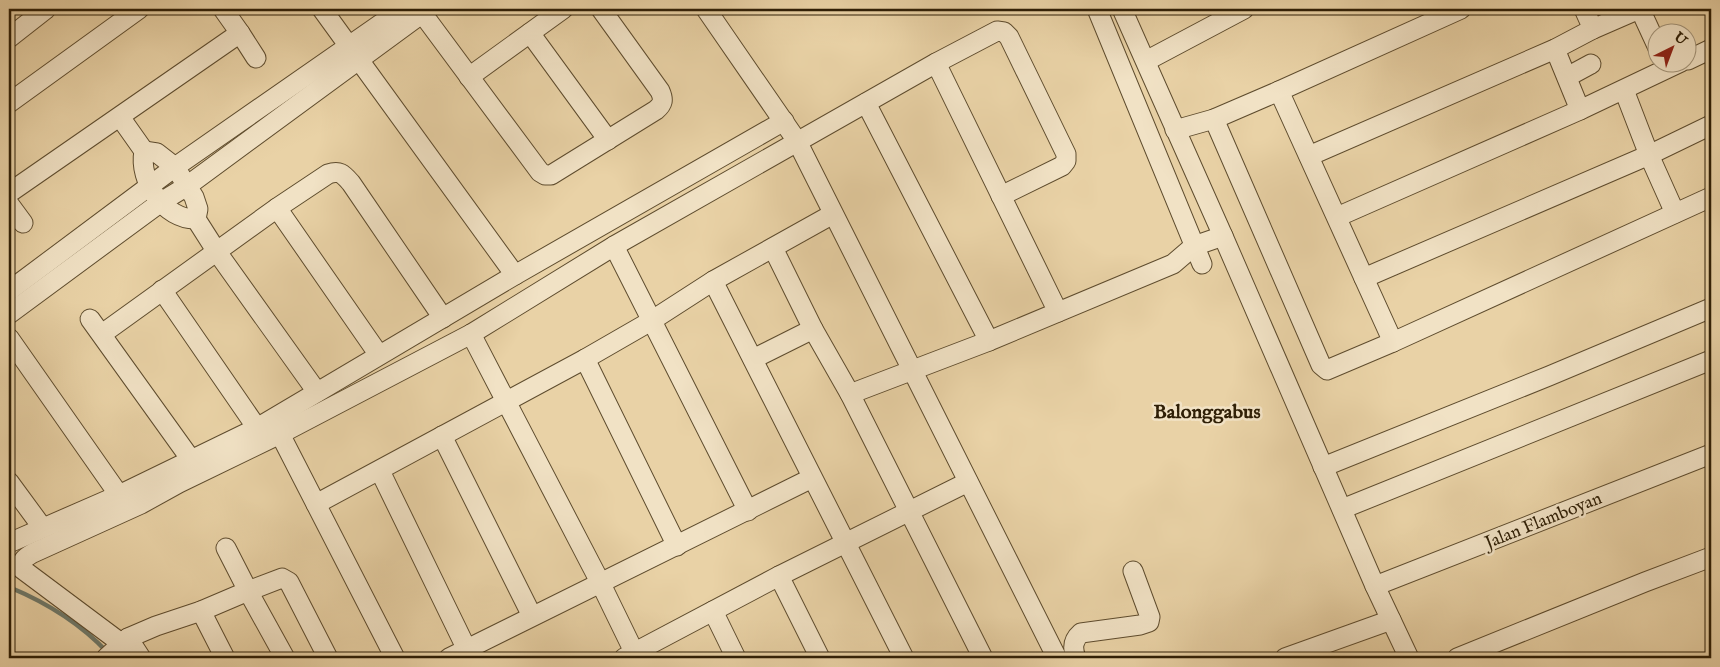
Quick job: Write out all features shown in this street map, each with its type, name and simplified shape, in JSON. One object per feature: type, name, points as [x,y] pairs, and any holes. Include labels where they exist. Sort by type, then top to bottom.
[{"type":"street","points":[[9,103],[139,9]]},
{"type":"street","points":[[223,9],[256,58]]},
{"type":"street","points":[[322,9],[515,275]]},
{"type":"street","points":[[9,314],[161,202],[187,186],[354,52],[402,9]]},
{"type":"street","points":[[469,77],[564,9]]},
{"type":"street","points":[[9,291],[175,167],[354,52],[425,11],[469,77],[540,172],[545,175],[551,175],[662,105],[663,99],[660,91],[601,9]]},
{"type":"street","points":[[706,9],[796,141],[1057,658]]},
{"type":"street","points":[[1097,9],[1202,264]]},
{"type":"street","points":[[1122,9],[1227,244],[1375,586],[1410,658]]},
{"type":"street","points":[[1146,61],[1244,9]]},
{"type":"street","points":[[1175,130],[1214,119],[1461,9]]},
{"type":"street","points":[[1584,9],[1593,29]]},
{"type":"street","points":[[1308,156],[1555,49],[1593,29],[1639,9],[1648,27]]},
{"type":"street","points":[[9,38],[37,12]]},
{"type":"street","points":[[141,658],[118,646],[22,569],[21,564],[25,558],[142,504],[179,483],[280,434],[471,334],[614,246],[796,141],[992,33],[1004,32],[1009,37],[1064,148],[1066,161],[1062,166],[1001,196]]},
{"type":"street","points":[[9,193],[240,33]]},
{"type":"street","points":[[530,33],[608,140]]},
{"type":"street","points":[[1555,49],[1580,110]]},
{"type":"street","points":[[1698,55],[1711,49]]},
{"type":"street","points":[[936,63],[1058,312]]},
{"type":"street","points":[[1567,77],[1591,64]]},
{"type":"street","points":[[1337,218],[1624,90],[1657,72]]},
{"type":"street","points":[[1624,90],[1648,155],[1675,213]]},
{"type":"street","points":[[1279,91],[1393,342]]},
{"type":"street","points":[[866,103],[989,341]]},
{"type":"street","points":[[120,117],[144,152],[142,161],[144,174],[149,186],[161,202],[172,212],[186,220],[196,219]]},
{"type":"street","points":[[1214,119],[1323,367],[1329,370],[1711,197]]},
{"type":"street","points":[[9,543],[119,495],[192,461],[256,428],[515,275],[784,121]]},
{"type":"street","points":[[1364,278],[1648,155],[1711,125]]},
{"type":"street","points":[[144,152],[157,153],[175,167],[194,197],[198,209],[196,219],[217,252],[317,392]]},
{"type":"street","points":[[102,334],[277,208],[328,174],[336,172],[343,174],[351,183],[443,318]]},
{"type":"street","points":[[9,204],[23,223]]},
{"type":"street","points":[[277,208],[379,355]]},
{"type":"street","points":[[316,504],[585,359],[651,321],[713,281],[833,214]]},
{"type":"street","points":[[850,394],[989,341],[1173,264],[1194,246],[1227,244]]},
{"type":"street","points":[[1173,264],[1202,264],[1227,244]]},
{"type":"street","points":[[614,246],[748,511]]},
{"type":"street","points":[[773,248],[813,329],[850,394],[983,658]]},
{"type":"street","points":[[713,281],[904,658]]},
{"type":"street","points":[[162,290],[256,428]]},
{"type":"street","points":[[1323,467],[1711,308]]},
{"type":"street","points":[[90,319],[192,461]]},
{"type":"street","points":[[753,359],[813,329]]},
{"type":"street","points":[[471,334],[600,582],[632,656],[779,576],[968,482]]},
{"type":"street","points":[[9,338],[119,495]]},
{"type":"street","points":[[585,359],[677,546]]},
{"type":"street","points":[[1342,509],[1711,360]]},
{"type":"street","points":[[280,434],[395,658]]},
{"type":"street","points":[[442,436],[532,616]]},
{"type":"street","name":"Jalan Flamboyan","points":[[1375,586],[1711,454]]},
{"type":"street","points":[[380,471],[469,654]]},
{"type":"street","points":[[449,658],[469,654],[532,616],[812,478]]},
{"type":"street","points":[[9,482],[42,527]]},
{"type":"street","points":[[226,548],[285,658]]},
{"type":"street","points":[[1457,658],[1711,557]]},
{"type":"street","points":[[1076,658],[1073,643],[1077,636],[1082,633],[1140,625],[1148,622],[1150,617],[1133,571]]},
{"type":"street","points":[[779,576],[820,658]]},
{"type":"street","points":[[118,646],[156,626],[201,611],[282,578],[287,580],[295,591],[328,658]]},
{"type":"street","points":[[201,611],[225,658]]},
{"type":"street","points":[[713,612],[736,658]]},
{"type":"street","points":[[1285,658],[1391,620]]},
{"type":"waterway","points":[[9,587],[36,599],[61,614],[97,641],[107,652]]},
{"type":"district","name":"Balonggabus","points":[[1207,411]]}]
